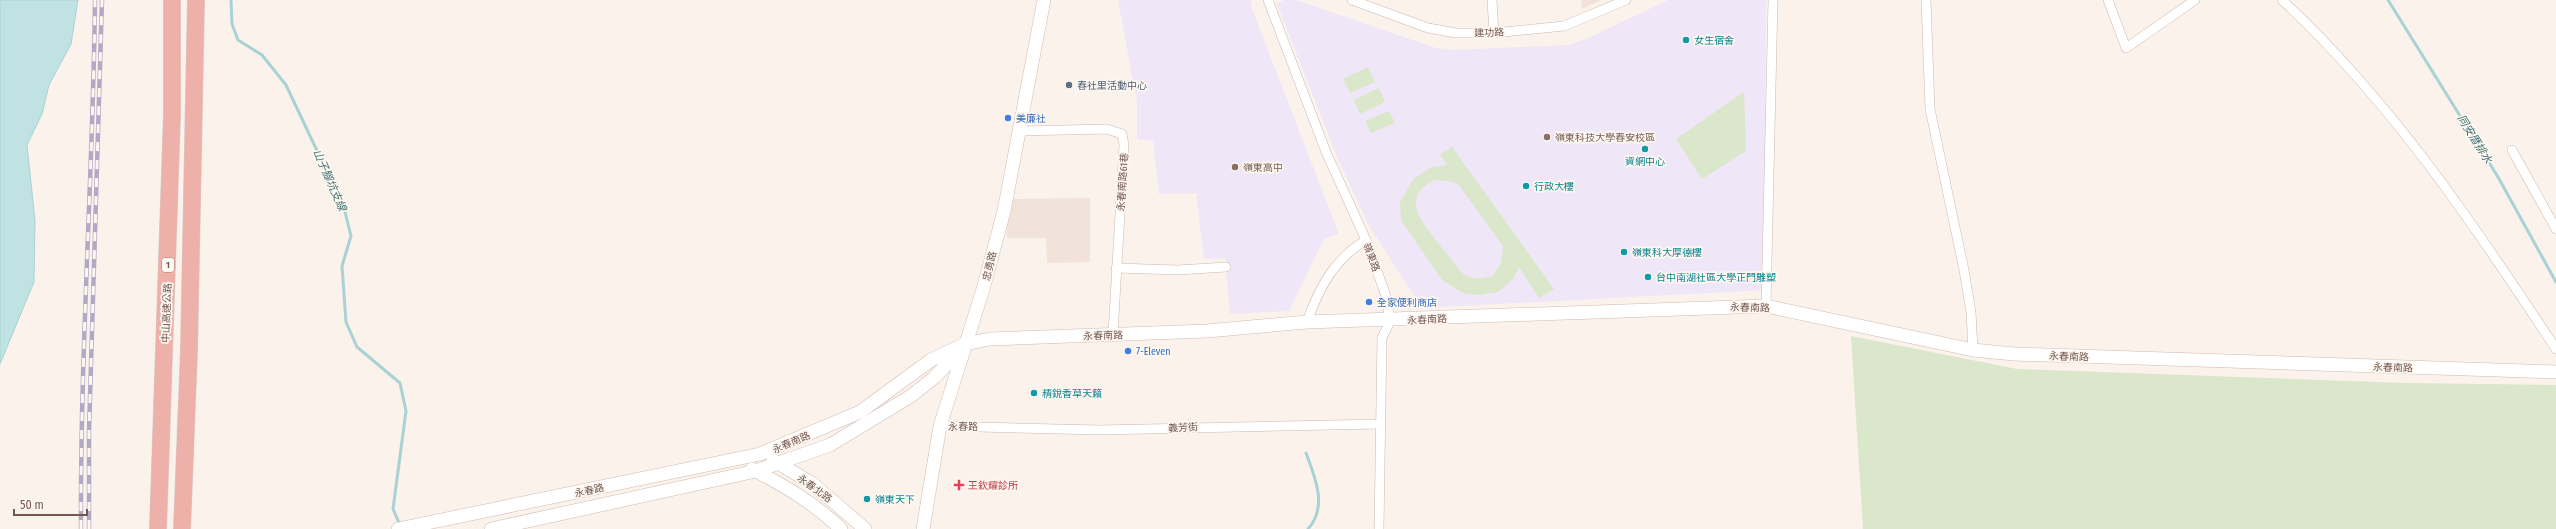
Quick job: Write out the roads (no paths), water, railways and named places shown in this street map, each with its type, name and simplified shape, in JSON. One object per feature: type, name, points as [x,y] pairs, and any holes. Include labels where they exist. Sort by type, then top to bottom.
[{"type":"highway","name":"中山高速公路","points":[[158,529],[171,130],[172,0]]},
{"type":"highway","points":[[182,529],[189,350],[196,0]]},
{"type":"street","name":"忠勇路","points":[[923,529],[940,426],[984,286],[1004,211],[1044,0]]},
{"type":"street","name":"嶺東路","points":[[1268,0],[1326,152],[1366,240],[1386,296],[1390,321]]},
{"type":"street","name":"建功路","points":[[1352,0],[1428,28],[1456,33],[1494,33],[1564,26],[1626,0]]},
{"type":"street","points":[[1492,0],[1494,33]]},
{"type":"street","points":[[1766,306],[1772,0]]},
{"type":"street","points":[[1926,0],[1930,109],[1967,291],[1973,350]]},
{"type":"street","points":[[2108,0],[2126,48],[2195,0]]},
{"type":"street","points":[[2282,0],[2324,39],[2452,194],[2556,349]]},
{"type":"street","name":"永春南路61巷","points":[[1019,131],[1107,130],[1122,134],[1124,145],[1113,334]]},
{"type":"street","points":[[2512,150],[2556,229]]},
{"type":"street","points":[[1307,322],[1319,291],[1334,266],[1350,250],[1366,240]]},
{"type":"street","points":[[1116,268],[1178,270],[1226,267]]},
{"type":"street","name":"永春南路","points":[[760,454],[860,412],[930,360],[965,344],[990,339],[1207,331],[1307,322],[1390,321],[1623,310],[1766,306],[1973,350],[2059,356],[2556,372]]},
{"type":"street","points":[[1379,529],[1382,338],[1390,321]]},
{"type":"street","name":"永春南路","points":[[778,463],[830,445],[891,409],[934,377],[965,344]]},
{"type":"street","name":"義芳街","points":[[986,426],[1098,430],[1381,424]]},
{"type":"street","name":"永春路","points":[[940,426],[986,426]]},
{"type":"street","name":"永春路","points":[[398,529],[737,460],[760,454]]},
{"type":"street","name":"永春北路","points":[[760,454],[813,484],[865,529]]},
{"type":"street","name":"永春北路","points":[[737,460],[801,495],[823,511],[841,529]]},
{"type":"street","name":"永春路","points":[[491,529],[756,471],[778,463]]},
{"type":"water","points":[[0,0],[78,0],[71,44],[49,85],[42,114],[27,145],[35,221],[34,282],[0,364]]},
{"type":"waterway","name":"山子腳坑支線","points":[[231,0],[232,24],[238,40],[262,55],[286,85],[344,208],[351,236],[342,266],[346,322],[357,347],[400,383],[406,411],[393,509],[400,525]]},
{"type":"waterway","name":"同安厝排水","points":[[2388,0],[2498,177],[2556,282]]},
{"type":"waterway","points":[[1306,453],[1316,482],[1319,502],[1314,520],[1308,529]]},
{"type":"railway","points":[[81,529],[82,396],[92,132],[95,0]]},
{"type":"railway","points":[[89,529],[89,431],[102,0]]},
{"type":"place","name":"女生宿舍","points":[[1686,40]]},
{"type":"place","name":"春社里活動中心","points":[[1069,85]]},
{"type":"place","name":"美廉社","points":[[1008,118]]},
{"type":"place","name":"嶺東科技大學春安校區","points":[[1547,137]]},
{"type":"place","name":"資網中心","points":[[1645,149]]},
{"type":"place","name":"嶺東高中","points":[[1235,167]]},
{"type":"place","name":"行政大樓","points":[[1526,186]]},
{"type":"place","name":"嶺東科大厚德樓","points":[[1624,252]]},
{"type":"place","name":"台中南湖社區大學正門雕塑","points":[[1648,277]]},
{"type":"place","name":"全家便利商店","points":[[1369,302]]},
{"type":"place","name":"7-Eleven","points":[[1128,351]]},
{"type":"place","name":"精銳香草天籟","points":[[1034,393]]},
{"type":"place","name":"王欽耀診所","points":[[959,485]]},
{"type":"place","name":"嶺東天下","points":[[867,499]]}]
